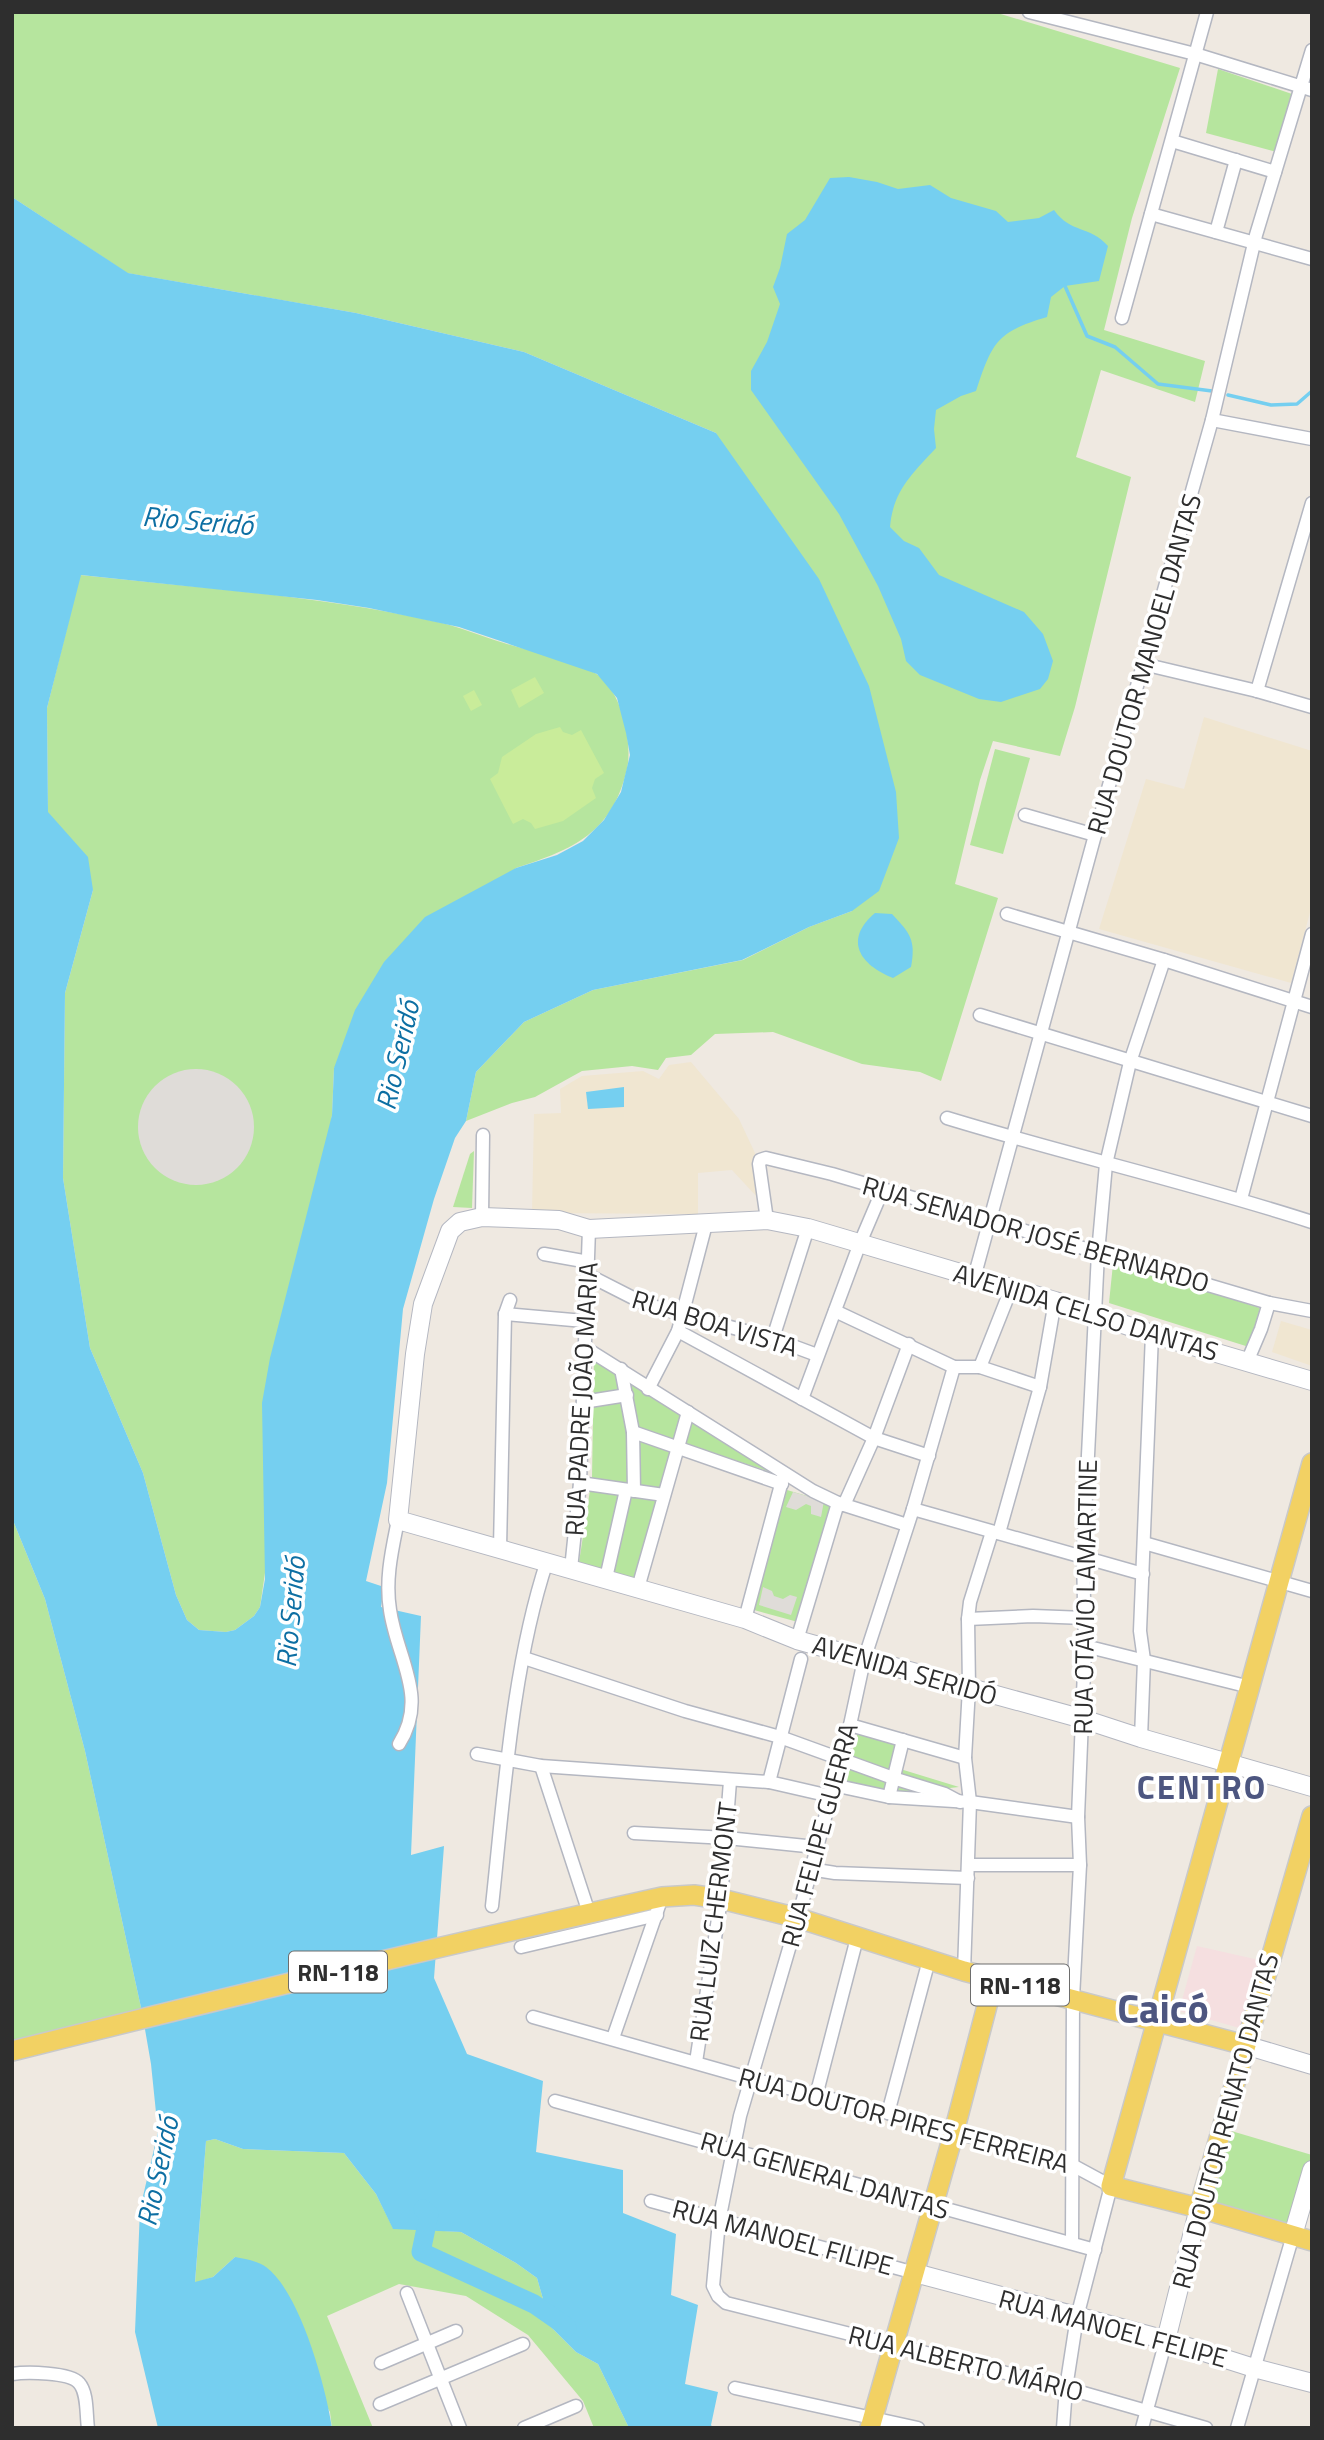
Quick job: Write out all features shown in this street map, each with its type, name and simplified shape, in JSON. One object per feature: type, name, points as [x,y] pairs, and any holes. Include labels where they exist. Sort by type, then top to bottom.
[{"type":"main road","name":"AVENIDA CELSO DANTAS","points":[[482,1217],[559,1220],[589,1229],[767,1220],[808,1228],[1312,1381]]},
{"type":"main road","points":[[398,1520],[415,1354],[423,1304],[450,1231],[460,1222],[482,1217]]},
{"type":"main road","points":[[1111,2186],[1312,1463]]},
{"type":"main road","name":"AVENIDA SERIDÓ","points":[[398,1520],[500,1545],[547,1562],[745,1619],[797,1640],[864,1660],[1083,1719],[1312,1787]]},
{"type":"main road","name":"RUA DOUTOR RENATO DANTAS","points":[[1166,2340],[1199,2208],[1312,1816]]},
{"type":"main road","name":"RN-118","points":[[12,2051],[132,2019],[589,1913],[659,1906],[694,1895],[798,1918],[994,1979],[1245,2045]]},
{"type":"main road","name":"RN-118","points":[[872,2423],[994,1979]]},
{"type":"main road","points":[[1245,2045],[1312,2065]]},
{"type":"main road","points":[[1302,2238],[1312,2170]]},
{"type":"main road","name":"RUA DOUTOR PIRES FERREIRA","points":[[1111,2186],[1302,2238]]},
{"type":"main road","name":"RUA MANOEL FELIPE","points":[[915,2273],[1166,2340],[1312,2383]]},
{"type":"street","points":[[1029,12],[1072,17],[1306,88]]},
{"type":"street","points":[[1122,318],[1207,12]]},
{"type":"street","name":"RUA DOUTOR MANOEL DANTAS","points":[[974,1278],[1212,420],[1254,242],[1275,172],[1306,88],[1312,50]]},
{"type":"street","points":[[1171,141],[1275,172]]},
{"type":"street","points":[[1216,232],[1236,160]]},
{"type":"street","points":[[1151,214],[1312,259]]},
{"type":"street","points":[[1212,420],[1312,439]]},
{"type":"street","points":[[1256,691],[1312,503]]},
{"type":"street","points":[[1143,664],[1312,707]]},
{"type":"street","points":[[1025,816],[1095,835]]},
{"type":"street","points":[[1007,914],[1312,1007]]},
{"type":"street","points":[[1241,1199],[1312,934]]},
{"type":"street","name":"RUA OTÁVIO LAMARTINE","points":[[1072,2243],[1073,1998],[1080,1865],[1078,1816],[1085,1646],[1083,1556],[1098,1253],[1106,1164],[1130,1062],[1164,960]]},
{"type":"street","points":[[980,1015],[1312,1116]]},
{"type":"street","points":[[947,1118],[1106,1164],[1241,1199],[1312,1222]]},
{"type":"street","points":[[482,1217],[483,1135]]},
{"type":"street","name":"RUA SENADOR JOSÉ BERNARDO","points":[[767,1220],[760,1160],[769,1158],[1269,1303],[1312,1311]]},
{"type":"street","points":[[802,1399],[883,1189]]},
{"type":"street","points":[[649,1389],[678,1331],[706,1224]]},
{"type":"street","points":[[773,1338],[808,1228]]},
{"type":"street","name":"RUA PADRE JOÃO MARIA","points":[[571,1569],[580,1483],[589,1229]]},
{"type":"street","name":"RUA BOA VISTA","points":[[544,1254],[583,1261],[588,1275],[645,1304],[773,1338],[817,1355]]},
{"type":"street","points":[[980,1367],[1012,1289]]},
{"type":"street","points":[[500,1545],[505,1314],[510,1300]]},
{"type":"street","points":[[964,1970],[968,1872],[965,1759],[970,1602],[995,1532],[1040,1387],[1055,1301]]},
{"type":"street","points":[[1247,1362],[1269,1303]]},
{"type":"street","points":[[835,1311],[954,1367],[980,1367],[1040,1387]]},
{"type":"street","points":[[505,1314],[584,1321]]},
{"type":"street","points":[[678,1331],[874,1438],[929,1456]]},
{"type":"street","points":[[1141,1738],[1143,1660],[1140,1630],[1152,1334]]},
{"type":"street","points":[[797,1640],[841,1504],[874,1438],[909,1345]]},
{"type":"street","points":[[583,1347],[688,1412],[783,1478]]},
{"type":"street","name":"RUA FELIPE GUERRA","points":[[726,2303],[718,2296],[713,2286],[719,2221],[733,2148],[850,1725],[864,1660],[913,1509],[954,1367]]},
{"type":"street","points":[[606,1578],[630,1490],[633,1432],[621,1369]]},
{"type":"street","points":[[583,1402],[627,1395]]},
{"type":"street","points":[[638,1588],[688,1412]]},
{"type":"street","points":[[633,1432],[678,1448],[783,1478],[841,1504],[907,1525]]},
{"type":"street","points":[[745,1619],[783,1478]]},
{"type":"street","points":[[580,1483],[664,1495]]},
{"type":"street","points":[[913,1509],[1143,1574]]},
{"type":"street","points":[[398,1520],[390,1558],[388,1599],[409,1681],[413,1710],[408,1730],[399,1744]]},
{"type":"street","points":[[1144,1544],[1312,1591]]},
{"type":"street","points":[[492,1906],[524,1658],[547,1562]]},
{"type":"street","points":[[968,1619],[1033,1616],[1085,1618]]},
{"type":"street","points":[[1085,1646],[1250,1687]]},
{"type":"street","points":[[524,1658],[685,1711],[780,1737],[965,1802]]},
{"type":"street","points":[[769,1783],[801,1659]]},
{"type":"street","points":[[850,1725],[965,1759]]},
{"type":"street","points":[[889,1797],[903,1740]]},
{"type":"street","points":[[477,1754],[541,1766],[769,1783],[1078,1816]]},
{"type":"street","points":[[541,1766],[589,1913]]},
{"type":"street","name":"RUA LUIZ CHERMONT","points":[[696,2062],[721,1899],[730,1782]]},
{"type":"street","points":[[634,1833],[727,1838],[816,1847]]},
{"type":"street","points":[[810,1869],[835,1873],[968,1872],[1080,1865]]},
{"type":"street","points":[[521,1947],[659,1906]]},
{"type":"street","points":[[613,2038],[659,1906]]},
{"type":"street","points":[[816,2096],[858,1938]]},
{"type":"street","points":[[888,2113],[929,1960]]},
{"type":"street","name":"RUA DOUTOR PIRES FERREIRA","points":[[533,2017],[1073,2166],[1111,2186]]},
{"type":"street","name":"RUA GENERAL DANTAS","points":[[555,2101],[1095,2249]]},
{"type":"street","points":[[1063,2428],[1077,2317],[1111,2186]]},
{"type":"street","name":"RUA MANOEL FILIPE","points":[[651,2201],[915,2273]]},
{"type":"street","points":[[1237,2428],[1254,2368],[1302,2238]]},
{"type":"street","points":[[407,2293],[460,2428]]},
{"type":"street","name":"RUA ALBERTO MÁRIO","points":[[726,2303],[1066,2388],[1206,2428]]},
{"type":"street","points":[[381,2363],[456,2330]]},
{"type":"street","name":"RUA DOUTOR RENATO DANTAS","points":[[1142,2428],[1166,2340]]},
{"type":"street","points":[[380,2404],[523,2344]]},
{"type":"street","points":[[12,2374],[58,2375],[80,2383],[88,2428]]},
{"type":"street","points":[[734,2388],[872,2423],[918,2428]]},
{"type":"street","points":[[524,2428],[546,2424],[576,2406]]},
{"type":"shaded area","points":[[1204,717],[1312,751],[1312,905],[1291,983],[1099,929],[1146,779],[1184,789]]},
{"type":"shaded area","points":[[691,1062],[739,1119],[755,1153],[758,1198],[732,1170],[698,1173],[698,1214],[532,1213],[534,1114],[561,1113],[560,1089],[582,1076],[643,1071],[659,1079],[669,1065]]},
{"type":"shaded area","points":[[196,1069],[218,1074],[237,1086],[249,1105],[254,1127],[249,1149],[237,1168],[218,1180],[196,1185],[174,1180],[155,1168],[143,1149],[138,1127],[143,1105],[155,1086],[174,1074]]},
{"type":"shaded area","points":[[1281,1321],[1312,1330],[1312,1366],[1272,1352]]},
{"type":"shaded area","points":[[793,1492],[824,1501],[821,1517],[811,1514],[811,1506],[806,1504],[796,1510],[786,1507]]},
{"type":"shaded area","points":[[763,1587],[783,1599],[790,1595],[797,1597],[791,1615],[759,1605]]},
{"type":"shaded area","points":[[1197,1946],[1259,1960],[1243,2029],[1179,2011]]},
{"type":"green space","points":[[12,12],[994,12],[1180,68],[1132,218],[1104,330],[1205,361],[1195,402],[1101,370],[1076,457],[1131,477],[1075,707],[1060,756],[993,741],[980,780],[955,884],[998,898],[941,1081],[920,1072],[862,1064],[773,1032],[715,1034],[691,1055],[666,1058],[658,1070],[632,1066],[582,1071],[535,1097],[466,1121],[476,1072],[524,1022],[593,990],[743,960],[809,927],[852,911],[716,433],[524,352],[356,313],[127,273],[12,197]]},
{"type":"green space","points":[[1218,69],[1292,94],[1277,152],[1206,133]]},
{"type":"green space","points":[[80,575],[302,598],[390,612],[433,621],[562,659],[595,673],[604,680],[623,716],[628,745],[627,769],[620,791],[601,823],[588,835],[556,854],[516,868],[334,1068],[332,1115],[260,1607],[254,1616],[235,1630],[226,1632],[199,1630],[187,1620],[176,1595],[143,1473],[90,1348],[63,1178],[65,993],[93,890],[48,813],[47,708]]},
{"type":"green space","points":[[535,677],[544,693],[519,708],[511,690]]},
{"type":"green space","points":[[474,690],[482,705],[471,711],[463,696]]},
{"type":"green space","points":[[560,727],[563,732],[572,735],[581,730],[604,773],[595,779],[592,788],[596,798],[563,821],[535,829],[523,819],[513,824],[490,779],[498,773],[502,757],[536,734]]},
{"type":"green space","points":[[995,749],[1030,758],[1003,854],[970,845]]},
{"type":"green space","points":[[474,1151],[472,1208],[453,1207],[470,1154]]},
{"type":"green space","points":[[1118,1263],[1260,1308],[1249,1347],[1109,1303],[1113,1264]]},
{"type":"green space","points":[[594,1359],[795,1480],[673,1440],[633,1583],[578,1569],[592,1477]]},
{"type":"green space","points":[[787,1490],[831,1503],[798,1622],[754,1610]]},
{"type":"green space","points":[[12,1518],[45,1599],[85,1751],[142,2012],[12,2041]]},
{"type":"green space","points":[[859,1729],[902,1740],[897,1768],[959,1787],[905,1793],[843,1782]]},
{"type":"green space","points":[[1228,2130],[1312,2155],[1312,2166],[1294,2229],[1207,2203]]},
{"type":"green space","points":[[215,2139],[243,2149],[344,2153],[376,2194],[393,2228],[461,2232],[516,2263],[537,2278],[551,2327],[576,2352],[598,2364],[629,2428],[594,2428],[583,2401],[528,2335],[466,2296],[399,2284],[327,2316],[373,2428],[332,2428],[330,2412],[235,2257],[213,2277],[195,2283],[206,2141]]},
{"type":"water","points":[[849,177],[898,189],[930,185],[951,198],[996,211],[1008,222],[1039,218],[1054,210],[1067,223],[1094,235],[1108,246],[1099,281],[1065,286],[1051,297],[1047,317],[1017,328],[998,342],[987,361],[976,391],[936,410],[936,448],[905,484],[892,514],[890,527],[904,541],[919,548],[939,575],[1024,612],[1043,634],[1053,661],[1048,679],[1040,689],[1001,702],[979,699],[920,675],[906,661],[901,639],[878,586],[839,514],[751,390],[751,371],[767,342],[780,304],[773,287],[787,234],[805,220],[830,178]]},
{"type":"water","name":"Rio Seridó","points":[[12,197],[128,273],[356,313],[524,352],[716,433],[819,579],[869,686],[896,792],[899,838],[879,891],[852,911],[809,927],[742,960],[593,990],[524,1022],[476,1072],[466,1121],[455,1138],[434,1199],[403,1309],[387,1483],[366,1581],[384,1587],[381,1607],[421,1616],[411,1855],[444,1846],[434,1978],[467,2054],[543,2081],[536,2152],[623,2170],[623,2213],[676,2234],[671,2295],[698,2305],[685,2384],[718,2392],[711,2425],[713,2428],[629,2428],[598,2364],[576,2352],[551,2327],[537,2278],[461,2232],[393,2229],[376,2194],[344,2153],[243,2149],[215,2139],[206,2141],[195,2282],[213,2277],[235,2257],[263,2265],[278,2279],[290,2297],[310,2341],[332,2428],[158,2428],[135,2332],[140,2209],[158,2132],[151,2064],[85,1751],[45,1599],[12,1518]],"holes":[[[81,575],[317,600],[459,627],[597,674],[617,698],[630,755],[621,792],[604,820],[583,841],[557,855],[516,868],[425,917],[384,962],[355,1010],[334,1068],[332,1115],[270,1358],[262,1403],[265,1579],[260,1607],[254,1616],[235,1630],[199,1630],[187,1620],[176,1595],[143,1473],[90,1348],[63,1178],[65,993],[93,890],[88,857],[48,812],[47,708]]]},
{"type":"water","points":[[875,913],[892,914],[907,932],[912,943],[911,967],[893,978],[872,966],[860,951],[860,933]]},
{"type":"water","points":[[624,1087],[624,1107],[588,1109],[586,1092]]},
{"type":"waterway","points":[[1065,286],[1087,336],[1115,347],[1158,384],[1212,391]]},
{"type":"waterway","points":[[1228,395],[1271,405],[1297,404],[1312,391]]},
{"type":"waterway","points":[[423,2209],[429,2214],[421,2252],[534,2304],[567,2327]]},
{"type":"district","name":"CENTRO","points":[[1202,1787]]},
{"type":"district","name":"Caicó","points":[[1163,2008]]}]
